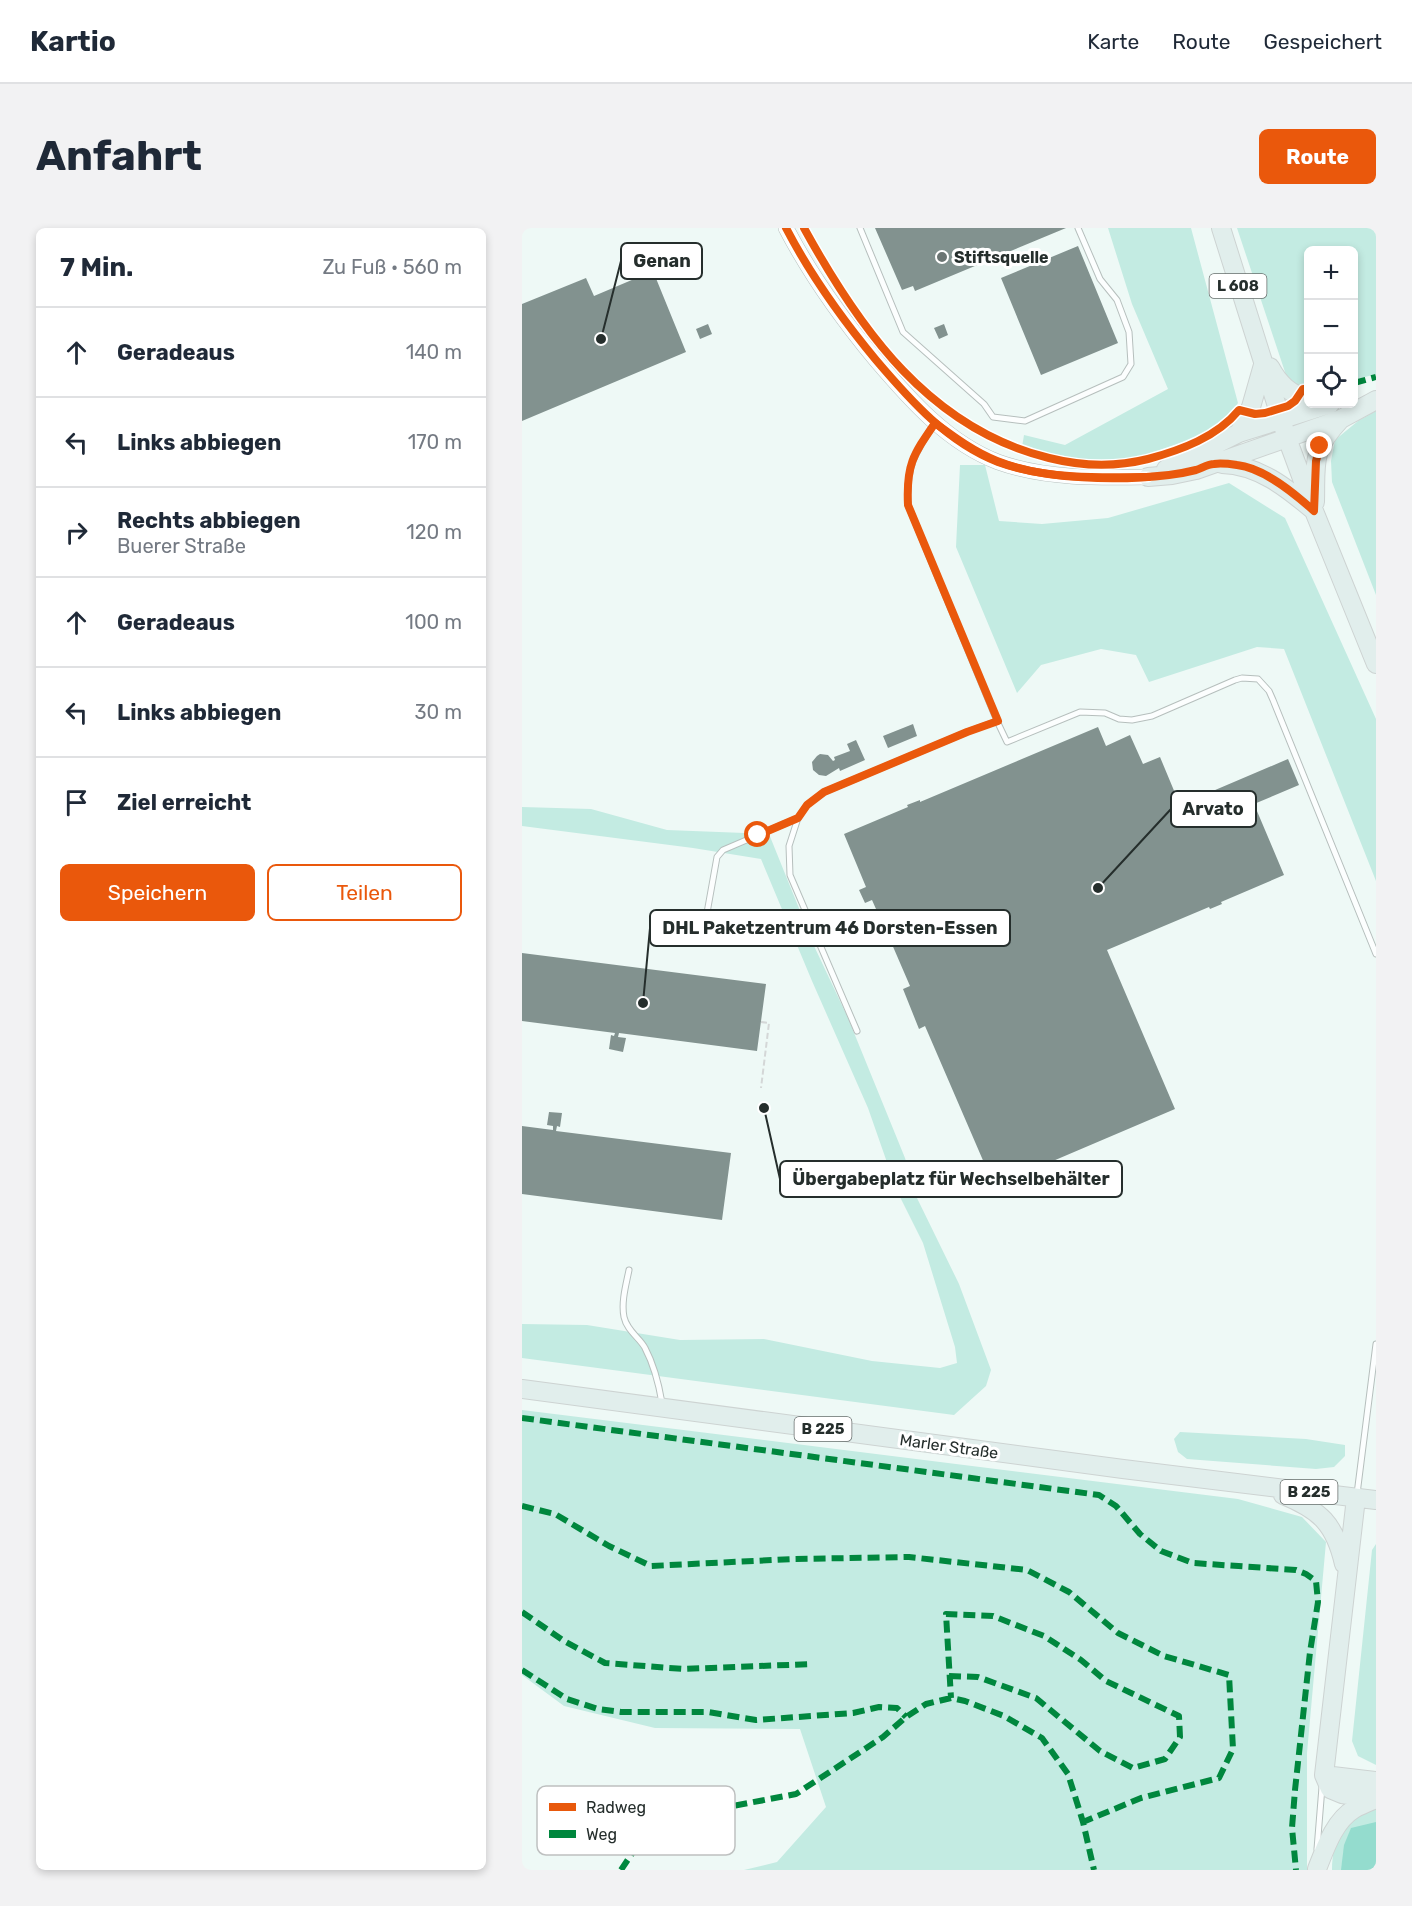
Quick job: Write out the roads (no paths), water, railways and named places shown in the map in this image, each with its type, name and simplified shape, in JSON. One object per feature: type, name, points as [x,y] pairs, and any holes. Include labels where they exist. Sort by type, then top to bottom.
[{"type":"main road","name":"L 608","points":[[1221,228],[1284,429],[1314,511],[1376,664]]},
{"type":"main road","points":[[1257,343],[1278,381],[1292,393],[1304,398]]},
{"type":"main road","points":[[1239,433],[1251,407],[1263,366]]},
{"type":"main road","points":[[1358,396],[1376,392]]},
{"type":"main road","points":[[1148,477],[1172,475],[1213,464],[1284,429],[1376,400]]},
{"type":"main road","points":[[1314,511],[1317,453],[1336,411]]},
{"type":"main road","points":[[1148,477],[1239,433],[1284,429]]},
{"type":"main road","points":[[1213,464],[1249,467],[1289,489],[1314,511]]},
{"type":"main road","name":"Marler Straße","points":[[522,1389],[1262,1487],[1376,1500]]},
{"type":"main road","points":[[1262,1487],[1300,1502],[1319,1513],[1332,1530],[1341,1549],[1347,1574]]},
{"type":"main road","points":[[1356,1498],[1324,1775],[1330,1789],[1342,1794],[1376,1799]]},
{"type":"main road","points":[[1324,1775],[1376,1781]]},
{"type":"main road","points":[[1317,1869],[1327,1841],[1339,1824],[1352,1810],[1376,1799]]},
{"type":"street","points":[[786,228],[812,276],[828,299],[894,382],[935,423],[979,453],[1020,468],[1088,477],[1148,477]]},
{"type":"lane","points":[[860,228],[903,332],[984,404],[993,417],[1025,421],[1123,377],[1131,364],[1130,333],[1117,300],[1100,279],[1078,228]]},
{"type":"lane","points":[[935,423],[919,447],[909,470],[908,505],[1007,742],[1080,712],[1094,711],[1119,719],[1132,720],[1152,716],[1235,680],[1258,679],[1274,700],[1376,954]]},
{"type":"lane","points":[[857,1031],[790,875],[789,846],[798,818],[807,805],[824,792],[998,721]]},
{"type":"lane","points":[[705,924],[717,857],[723,850],[798,818]]},
{"type":"lane","points":[[629,1270],[624,1317],[627,1326],[644,1346],[660,1387],[663,1408]]},
{"type":"lane","points":[[1356,1498],[1376,1344]]},
{"type":"lane","points":[[1317,1869],[1317,1835],[1324,1775]]},
{"type":"place","name":"Stiftsquelle","points":[[942,257]]},
{"type":"place","name":"Genan","points":[[601,339]]},
{"type":"place","name":"Arvato","points":[[1098,888]]},
{"type":"place","name":"DHL Paketzentrum 46 Dorsten-Essen","points":[[643,1003]]},
{"type":"place","name":"Übergabeplatz für Wechselbehälter","points":[[764,1108]]}]
